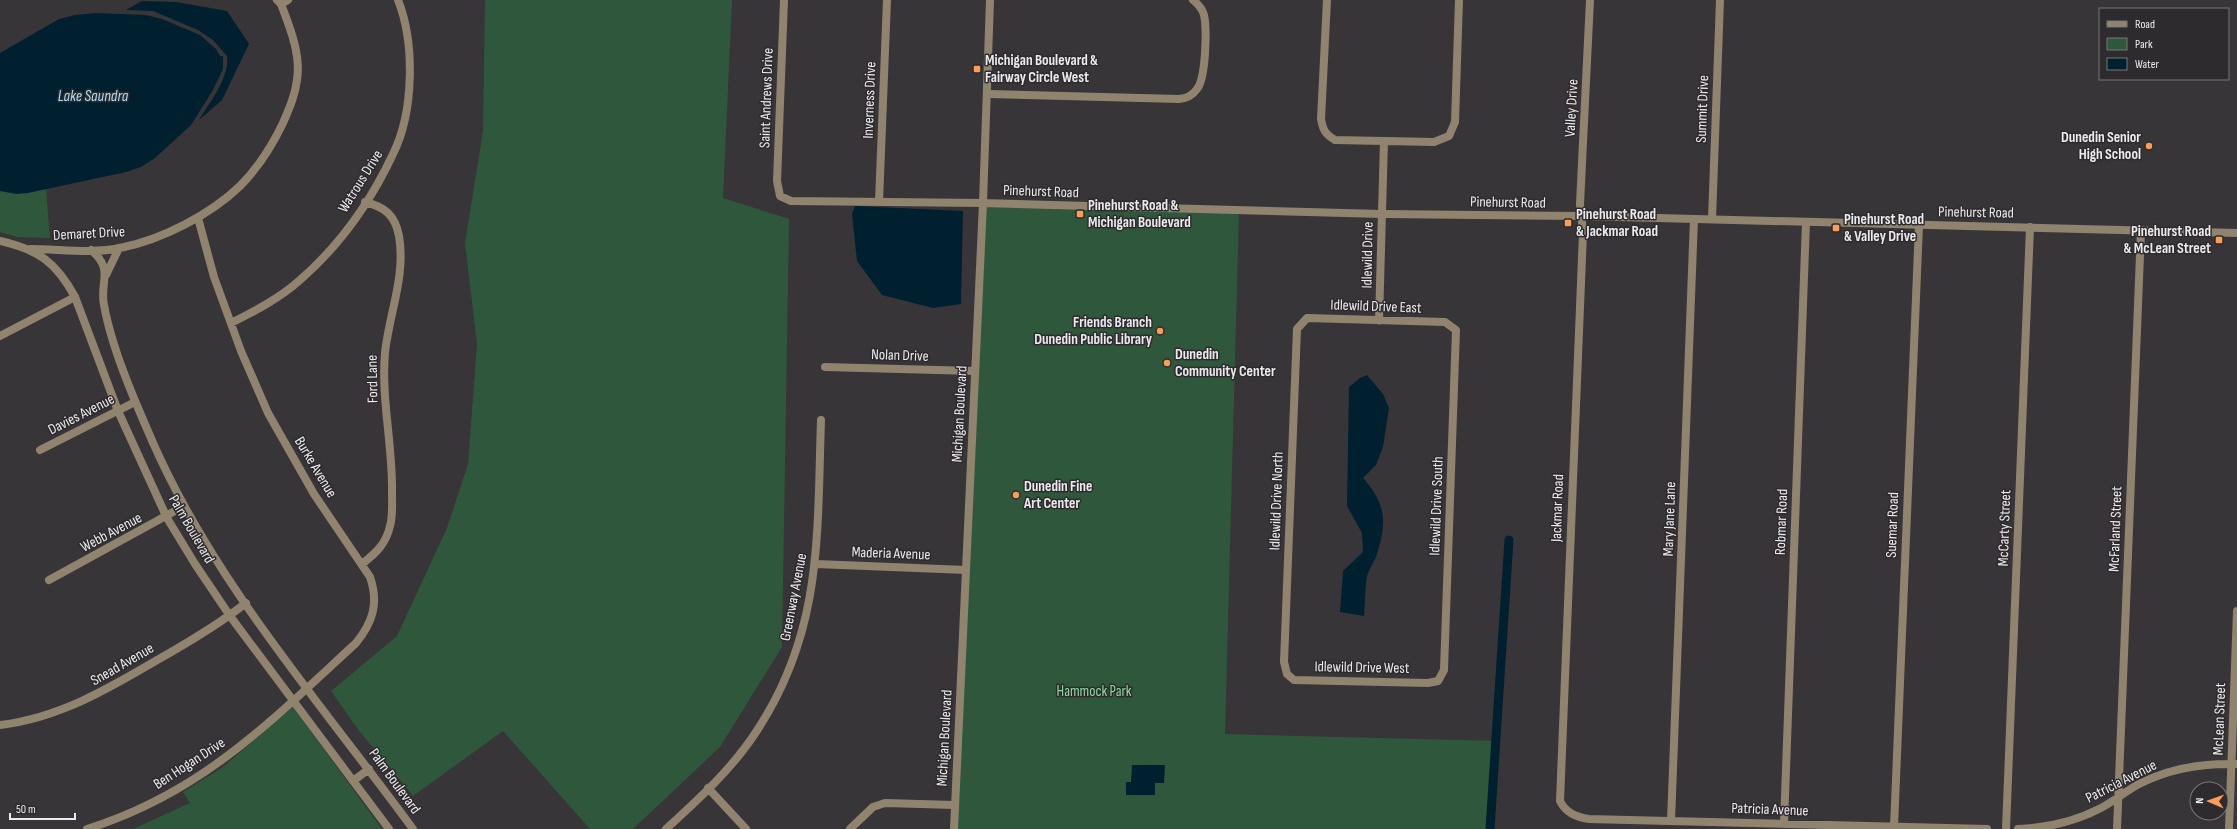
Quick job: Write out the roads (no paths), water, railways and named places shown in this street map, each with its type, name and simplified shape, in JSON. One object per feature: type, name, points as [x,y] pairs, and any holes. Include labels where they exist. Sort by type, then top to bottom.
[{"type":"street","name":"Watrous Drive","points":[[231,323],[268,303],[299,281],[338,241],[365,202],[394,153],[409,96],[409,50],[398,0]]},
{"type":"street","name":"Saint Andrews Drive","points":[[780,196],[777,182],[784,0]]},
{"type":"street","name":"Inverness Drive","points":[[879,202],[886,0]]},
{"type":"street","name":"Michigan Boulevard","points":[[954,829],[983,203],[990,0]]},
{"type":"street","points":[[987,94],[1179,99],[1190,97],[1198,89],[1203,70],[1204,14],[1200,5],[1194,0]]},
{"type":"street","points":[[1327,0],[1321,119],[1323,130],[1327,135],[1335,140],[1434,142],[1449,136],[1453,129],[1459,0]]},
{"type":"street","name":"Valley Drive","points":[[1582,216],[1580,204],[1590,0]]},
{"type":"street","name":"Summit Drive","points":[[1712,219],[1720,0]]},
{"type":"street","name":"Demaret Drive","points":[[29,249],[91,250],[119,248],[146,242],[198,218],[240,187],[276,138],[291,107],[298,80],[298,59],[282,1]]},
{"type":"street","name":"Idlewild Drive","points":[[1379,320],[1384,141]]},
{"type":"street","name":"Pinehurst Road","points":[[780,196],[791,201],[983,203],[1382,214],[1582,216],[2237,233]]},
{"type":"street","name":"Ford Lane","points":[[362,564],[376,553],[386,541],[390,525],[392,474],[384,376],[388,331],[399,280],[400,257],[399,236],[395,223],[389,213],[380,206],[365,202]]},
{"type":"street","name":"Jackmar Road","points":[[1560,800],[1582,216]]},
{"type":"street","name":"Burke Avenue","points":[[198,218],[214,277],[268,413],[314,494],[362,564],[374,589],[375,604],[372,618],[366,631],[356,643],[294,700]]},
{"type":"street","name":"Mary Jane Lane","points":[[1671,820],[1694,219]]},
{"type":"street","name":"Robmar Road","points":[[1784,824],[1806,222]]},
{"type":"street","name":"Suemar Road","points":[[1894,826],[1918,225]]},
{"type":"street","name":"McCarty Street","points":[[2006,829],[2030,227]]},
{"type":"street","name":"McFarland Street","points":[[2117,829],[2142,230]]},
{"type":"street","name":"Palm Boulevard","points":[[0,242],[29,249],[57,268],[75,297],[118,411],[167,518],[195,564],[230,616],[389,829]]},
{"type":"street","points":[[106,275],[119,248]]},
{"type":"street","name":"Palm Boulevard","points":[[91,250],[99,257],[106,275],[103,303],[107,323],[135,402],[184,506],[217,562],[246,603],[307,688],[413,829]]},
{"type":"street","points":[[0,336],[75,297]]},
{"type":"street","name":"Idlewild Drive East","points":[[1297,330],[1307,318],[1445,322],[1456,330]]},
{"type":"street","name":"Idlewild Drive North","points":[[1287,674],[1284,662],[1297,330]]},
{"type":"street","name":"Idlewild Drive South","points":[[1438,681],[1444,670],[1456,330]]},
{"type":"street","name":"Nolan Drive","points":[[825,367],[975,371]]},
{"type":"street","name":"Davies Avenue","points":[[40,450],[135,402]]},
{"type":"street","name":"Greenway Avenue","points":[[666,829],[708,788],[739,754],[758,730],[778,696],[794,661],[805,628],[816,564],[821,420]]},
{"type":"street","name":"Webb Avenue","points":[[49,580],[167,518],[184,506]]},
{"type":"street","name":"Maderia Avenue","points":[[816,564],[966,570]]},
{"type":"street","name":"Snead Avenue","points":[[0,725],[54,713],[87,700],[194,640],[230,616],[246,603]]},
{"type":"street","name":"McLean Street","points":[[2228,829],[2234,764],[2237,611]]},
{"type":"street","name":"Idlewild Drive West","points":[[1287,674],[1294,680],[1428,683],[1438,681]]},
{"type":"street","name":"Ben Hogan Drive","points":[[87,829],[149,805],[187,785],[219,763],[294,700]]},
{"type":"street","name":"Patricia Avenue","points":[[2018,829],[2066,821],[2101,808],[2140,784],[2178,770],[2200,764],[2234,764]]},
{"type":"street","points":[[353,781],[369,769]]},
{"type":"street","points":[[708,788],[746,829]]},
{"type":"street","name":"Patricia Avenue","points":[[1560,800],[1563,808],[1578,817],[1590,819],[1987,829]]},
{"type":"street","points":[[850,829],[873,808],[885,803],[955,805]]},
{"type":"water","points":[[142,1],[176,2],[227,11],[249,44],[222,100],[199,120],[222,81],[227,64],[227,56],[213,40],[198,30],[153,11],[126,10]]},
{"type":"water","name":"Lake Saundra","points":[[95,13],[146,15],[162,19],[200,35],[216,49],[220,56],[223,56],[223,69],[213,90],[191,125],[155,158],[141,167],[126,172],[28,193],[17,194],[0,191],[0,53],[59,19],[75,15]]},
{"type":"water","points":[[855,206],[963,211],[961,304],[933,308],[882,295],[857,261],[852,214]]},
{"type":"water","points":[[1367,375],[1383,394],[1389,408],[1383,447],[1376,465],[1363,478],[1377,497],[1383,515],[1380,545],[1367,576],[1364,616],[1340,612],[1343,571],[1363,552],[1362,533],[1347,506],[1349,387],[1360,378]]},
{"type":"water","points":[[1132,765],[1165,765],[1164,783],[1155,783],[1155,795],[1126,795],[1126,782],[1131,782]]},
{"type":"waterway","points":[[1490,829],[1509,540]]},
{"type":"place","name":"Michigan Boulevard & Fairway Circle West","points":[[977,69]]},
{"type":"place","name":"Dunedin Senior High School","points":[[2149,146]]},
{"type":"place","name":"Pinehurst Road & Michigan Boulevard","points":[[1080,214]]},
{"type":"place","name":"Pinehurst Road & Jackmar Road","points":[[1568,223]]},
{"type":"place","name":"Pinehurst Road & Valley Drive","points":[[1836,228]]},
{"type":"place","name":"Pinehurst Road & McLean Street","points":[[2219,240]]},
{"type":"place","name":"Friends Branch Dunedin Public Library","points":[[1160,331]]},
{"type":"place","name":"Dunedin Community Center","points":[[1167,363]]},
{"type":"place","name":"Dunedin Fine Art Center","points":[[1016,495]]},
{"type":"park label","name":"Hammock Park","points":[[1094,691]]}]
